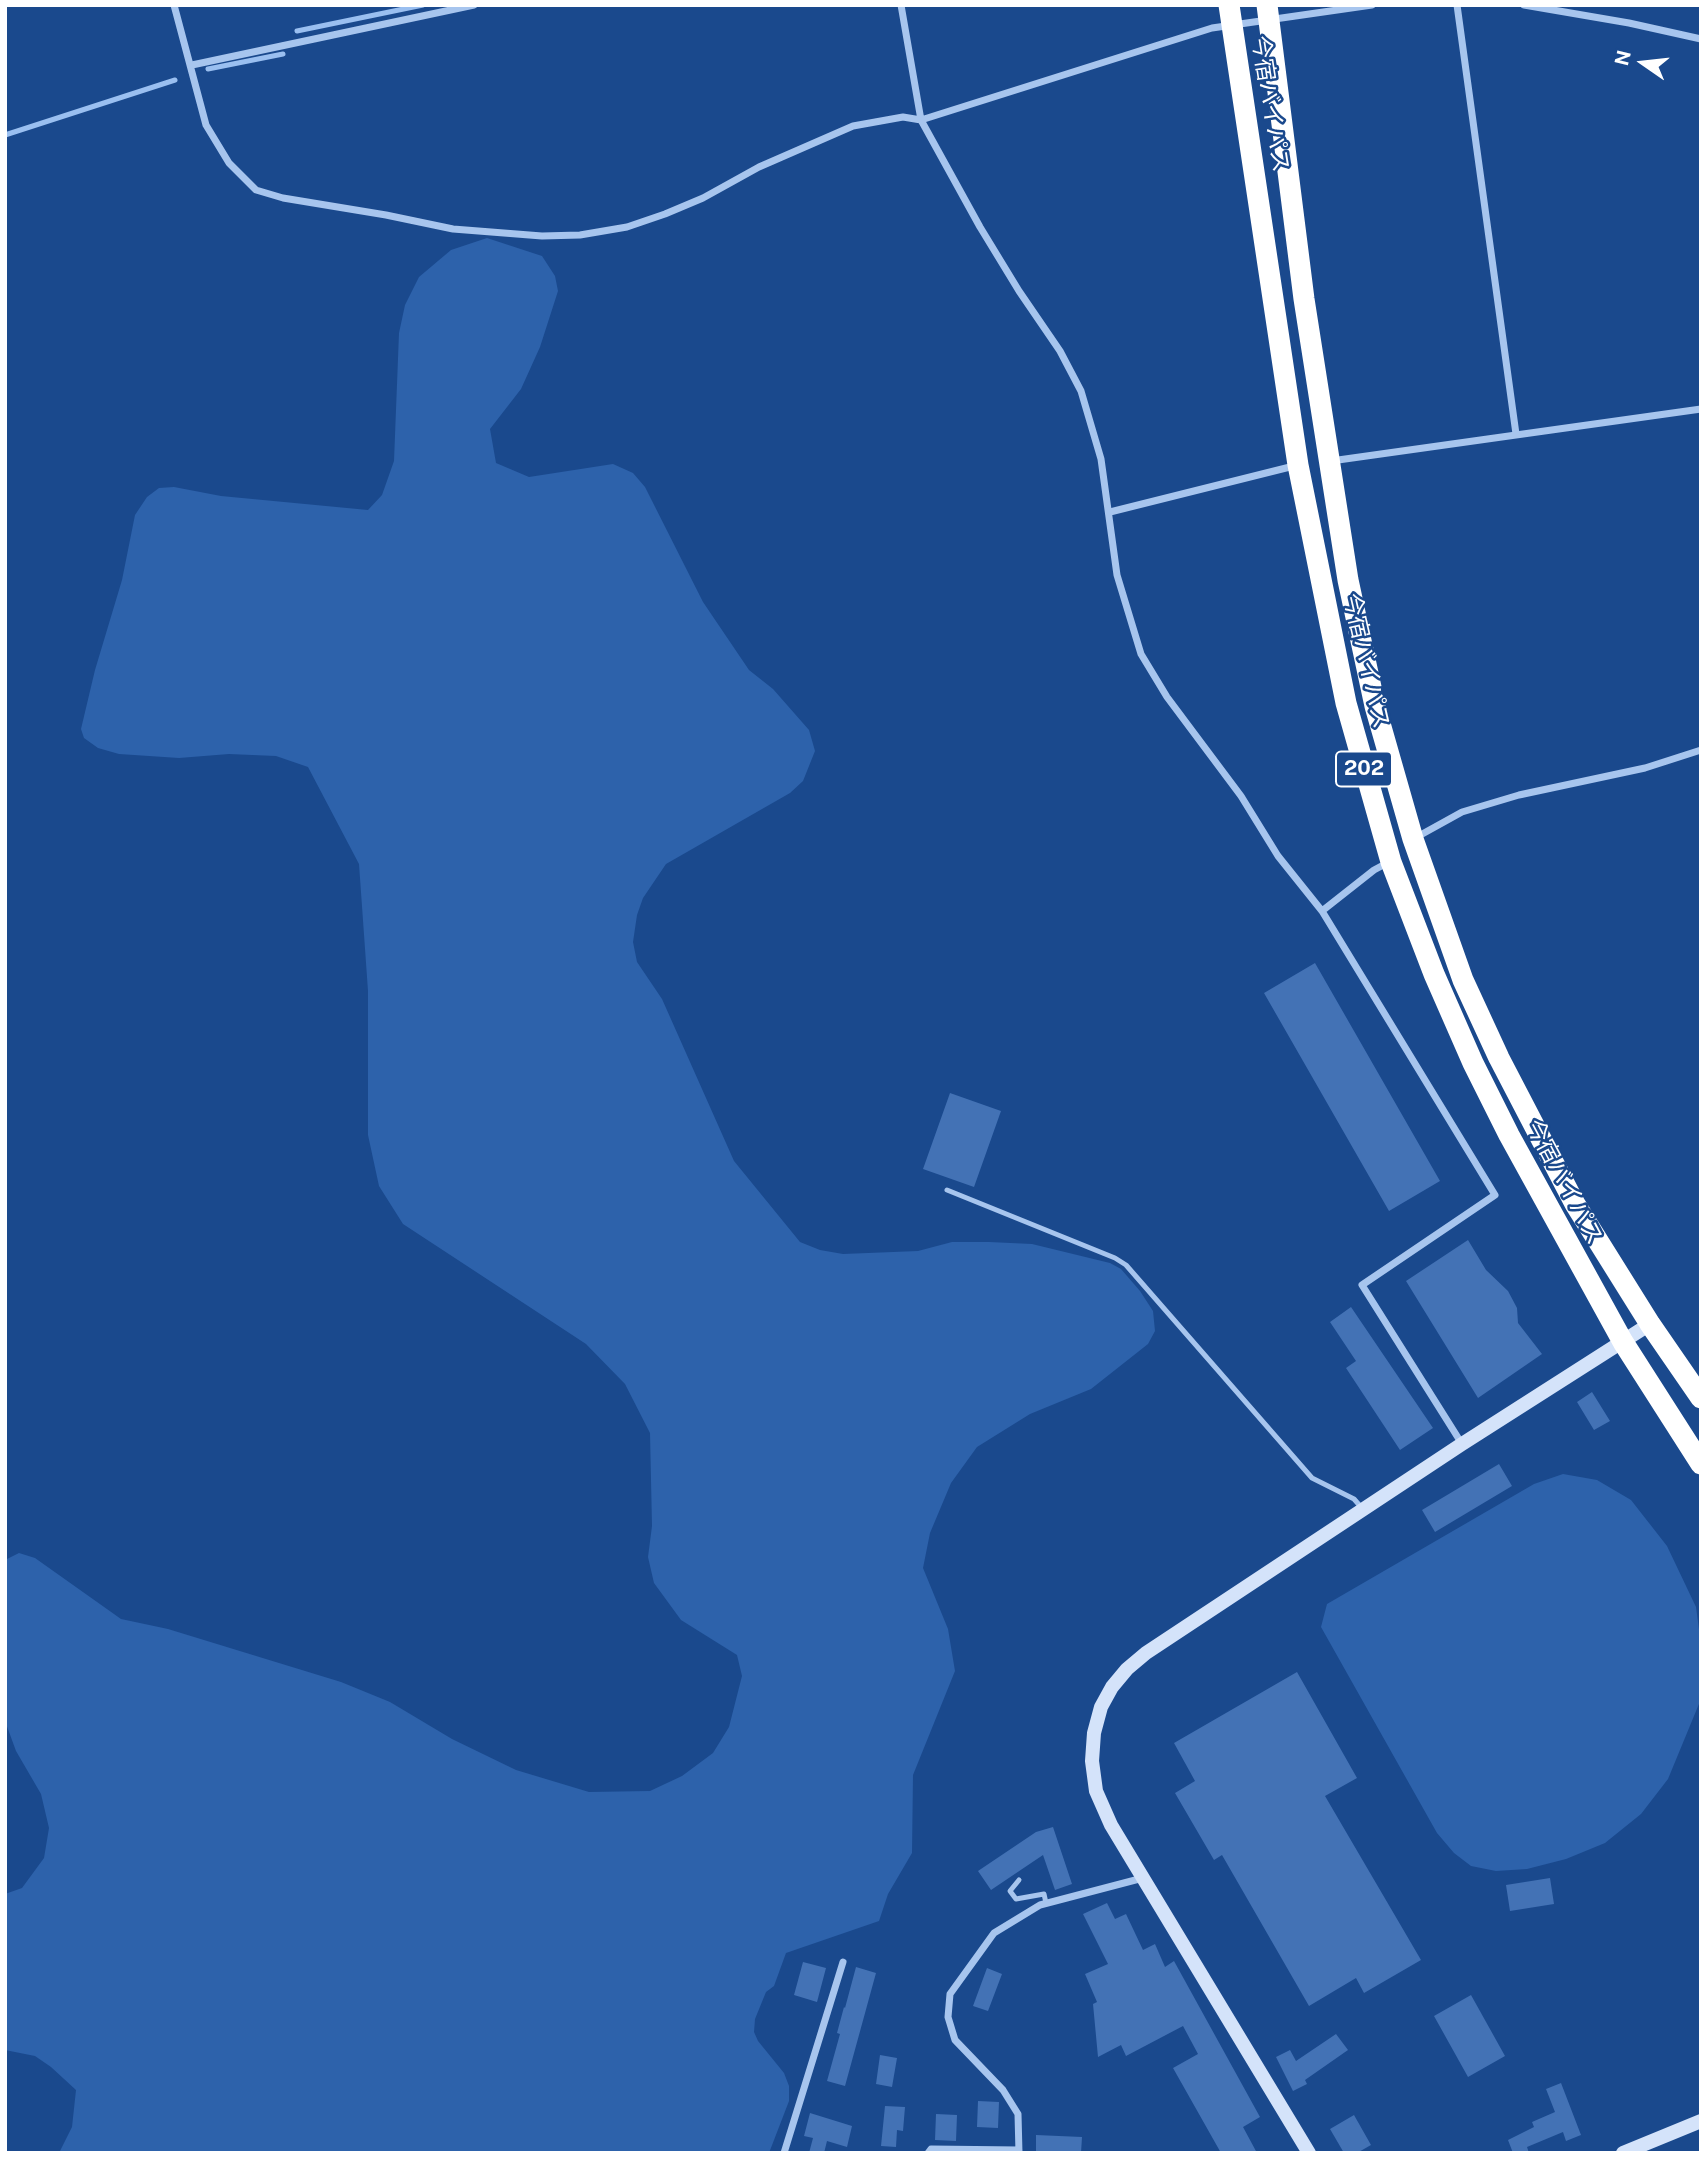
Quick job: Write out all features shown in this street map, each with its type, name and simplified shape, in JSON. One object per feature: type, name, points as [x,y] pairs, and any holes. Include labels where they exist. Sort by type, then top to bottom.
[{"type":"highway","name":"今宿バイパス","points":[[1268,13],[1304,299],[1348,580],[1376,706],[1413,839],[1463,980],[1499,1058],[1575,1204],[1650,1324],[1701,1398]]},
{"type":"highway","name":"今宿バイパス","points":[[1230,15],[1298,465],[1346,703],[1391,862],[1434,974],[1473,1063],[1555,1222],[1623,1342],[1701,1464]]},
{"type":"street","points":[[174,5],[206,125],[229,163],[256,190],[283,198],[453,229],[507,234],[580,235],[627,227],[703,198],[759,167],[853,125],[903,117],[921,120],[1212,28],[1230,15],[1372,5]]},
{"type":"street","points":[[192,65],[474,5]]},
{"type":"street","points":[[901,5],[921,120],[980,227],[1060,351],[1081,391],[1101,460],[1118,575],[1141,654],[1167,697],[1241,796],[1278,856],[1322,911],[1495,1195],[1362,1285],[1462,1444]]},
{"type":"street","points":[[1457,5],[1516,433]]},
{"type":"street","points":[[1524,5],[1701,38]]},
{"type":"street","points":[[1329,462],[1516,433],[1701,409]]},
{"type":"street","points":[[1110,512],[1298,465]]},
{"type":"street","points":[[1413,839],[1462,812],[1507,798],[1645,768],[1701,750]]},
{"type":"street","points":[[1322,911],[1374,870],[1391,862]]},
{"type":"street","points":[[1309,2153],[1111,1825],[1096,1791],[1092,1761],[1094,1733],[1101,1707],[1112,1687],[1127,1669],[1146,1653],[1462,1444],[1650,1324]]},
{"type":"street","points":[[928,2153],[931,2149],[1019,2151],[1018,2113],[1003,2090],[955,2040],[948,2017],[950,1994],[993,1933],[1040,1905],[1143,1878]]},
{"type":"street","points":[[784,2153],[843,1962]]},
{"type":"street","points":[[1623,2153],[1701,2121]]},
{"type":"lane","points":[[947,1190],[1115,1258],[1126,1265],[1312,1478],[1354,1499],[1363,1510]]},
{"type":"lane","points":[[1020,1880],[1010,1891],[1016,1899],[1044,1894],[1046,1903]]},
{"type":"shaded area","points":[[487,238],[542,256],[555,276],[558,291],[540,347],[521,389],[490,429],[496,463],[529,477],[613,464],[633,473],[645,487],[703,602],[749,670],[773,689],[809,730],[815,751],[803,781],[790,793],[666,864],[643,898],[637,915],[633,942],[637,962],[662,999],[734,1161],[800,1242],[820,1250],[843,1254],[918,1251],[952,1242],[1032,1244],[1110,1263],[1121,1269],[1140,1291],[1153,1311],[1155,1331],[1148,1344],[1091,1389],[1030,1414],[977,1447],[951,1483],[930,1533],[923,1568],[948,1629],[955,1671],[913,1775],[912,1853],[888,1894],[879,1921],[786,1953],[774,1986],[766,1992],[755,2019],[754,2032],[784,2073],[789,2086],[789,2101],[769,2153],[59,2153],[72,2127],[76,2090],[35,2056],[5,2050],[5,1894],[22,1888],[44,1858],[49,1828],[41,1794],[16,1751],[5,1721],[5,1560],[19,1553],[35,1558],[121,1619],[168,1629],[341,1682],[390,1702],[452,1739],[516,1770],[589,1792],[650,1791],[682,1776],[713,1753],[729,1727],[742,1676],[737,1655],[681,1620],[654,1583],[648,1557],[652,1526],[650,1433],[625,1384],[586,1344],[403,1224],[379,1186],[368,1135],[368,991],[359,864],[308,767],[276,756],[229,754],[179,758],[119,754],[98,748],[84,738],[81,729],[95,670],[122,580],[135,515],[147,497],[159,488],[174,487],[221,496],[368,510],[382,495],[394,461],[399,333],[405,305],[419,277],[451,250]]},
{"type":"shaded area","points":[[1563,1474],[1597,1480],[1631,1500],[1667,1546],[1696,1607],[1701,1644],[1701,1699],[1668,1779],[1641,1814],[1605,1843],[1566,1859],[1527,1869],[1496,1871],[1471,1866],[1454,1853],[1437,1833],[1321,1627],[1327,1604],[1534,1484]]},
{"type":"building","points":[[1315,963],[1440,1181],[1389,1211],[1264,993]]},
{"type":"building","points":[[950,1093],[1001,1111],[974,1187],[923,1169]]},
{"type":"building","points":[[1468,1240],[1486,1270],[1508,1291],[1517,1308],[1518,1323],[1542,1354],[1478,1398],[1406,1281]]},
{"type":"building","points":[[1351,1307],[1433,1428],[1400,1450],[1346,1368],[1356,1361],[1330,1322]]},
{"type":"building","points":[[1592,1392],[1610,1421],[1594,1430],[1577,1402]]},
{"type":"building","points":[[1499,1464],[1512,1486],[1435,1532],[1422,1510]]},
{"type":"building","points":[[1297,1672],[1357,1778],[1325,1796],[1421,1960],[1364,1993],[1356,1978],[1309,2006],[1222,1855],[1214,1860],[1175,1793],[1195,1781],[1174,1743]]},
{"type":"building","points":[[1053,1827],[1072,1884],[1055,1890],[1043,1855],[991,1890],[978,1871],[1036,1832]]},
{"type":"building","points":[[1550,1878],[1554,1904],[1510,1911],[1506,1885]]},
{"type":"building","points":[[1107,1903],[1115,1919],[1126,1914],[1143,1950],[1155,1944],[1165,1967],[1174,1961],[1260,2117],[1243,2127],[1257,2153],[1221,2153],[1173,2068],[1198,2054],[1183,2026],[1126,2056],[1121,2045],[1098,2057],[1093,2004],[1097,2002],[1085,1974],[1108,1964],[1083,1914]]},
{"type":"building","points":[[803,1962],[826,1968],[817,2002],[794,1995]]},
{"type":"building","points":[[856,1967],[876,1973],[845,2086],[827,2081],[840,2034],[837,2033]]},
{"type":"building","points":[[987,1968],[1002,1974],[988,2011],[973,2006]]},
{"type":"building","points":[[1471,1995],[1505,2056],[1468,2077],[1434,2016]]},
{"type":"building","points":[[1336,2034],[1348,2050],[1305,2080],[1307,2084],[1293,2091],[1276,2057],[1290,2050],[1296,2061]]},
{"type":"building","points":[[880,2055],[897,2058],[892,2087],[876,2084]]},
{"type":"building","points":[[1561,2083],[1581,2135],[1566,2141],[1563,2132],[1527,2147],[1529,2153],[1513,2153],[1508,2140],[1534,2127],[1532,2122],[1555,2112],[1546,2089]]},
{"type":"building","points":[[978,2101],[999,2102],[998,2128],[977,2127]]},
{"type":"building","points":[[885,2106],[905,2107],[903,2131],[897,2130],[896,2147],[881,2146]]},
{"type":"building","points":[[810,2113],[852,2126],[847,2147],[827,2141],[824,2153],[809,2153],[813,2138],[804,2136]]},
{"type":"building","points":[[936,2114],[957,2115],[956,2141],[935,2140]]},
{"type":"building","points":[[1354,2115],[1371,2145],[1357,2153],[1344,2153],[1330,2129]]},
{"type":"building","points":[[1036,2135],[1082,2137],[1081,2153],[1036,2153]]},
{"type":"waterway","points":[[297,31],[423,5]]},
{"type":"waterway","points":[[208,69],[283,54]]},
{"type":"waterway","points":[[5,135],[175,80]]}]
